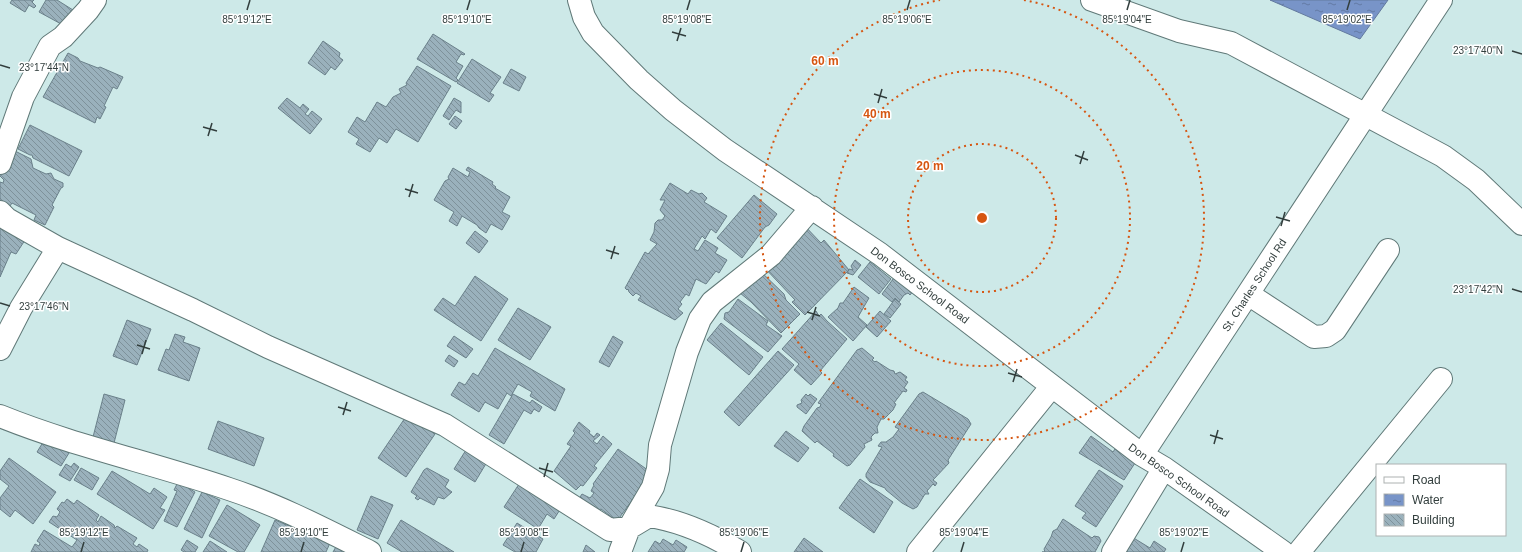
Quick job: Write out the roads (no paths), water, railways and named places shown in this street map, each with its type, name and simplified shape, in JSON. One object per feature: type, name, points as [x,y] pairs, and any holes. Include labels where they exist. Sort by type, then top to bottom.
[{"type":"street","points":[[0,163],[23,97],[50,46],[63,37],[95,0]]},
{"type":"street","name":"Don Bosco School Road","points":[[579,0],[584,17],[593,33],[639,80],[725,150],[880,254],[1142,455],[1164,468],[1282,552]]},
{"type":"street","points":[[1092,0],[1179,31],[1231,43],[1443,156],[1476,180],[1522,224]]},
{"type":"street","name":"St. Charles School Rd","points":[[1142,455],[1441,0]]},
{"type":"street","points":[[620,552],[629,528],[653,487],[658,469],[660,445],[687,352],[700,319],[712,302],[771,255],[812,207]]},
{"type":"street","points":[[0,212],[7,219],[58,248],[193,310],[268,347],[445,425],[560,497],[598,524],[610,530],[629,528],[649,516],[667,519],[720,539],[740,552]]},
{"type":"street","points":[[0,349],[21,308],[58,248]]},
{"type":"street","points":[[1248,294],[1314,337],[1326,336],[1335,330],[1388,250]]},
{"type":"street","points":[[1300,552],[1441,379]]},
{"type":"street","points":[[918,552],[1052,386]]},
{"type":"street","points":[[0,416],[99,449],[235,491],[268,504],[370,552]]},
{"type":"street","points":[[1113,552],[1164,468]]},
{"type":"water","points":[[1270,0],[1388,0],[1360,39]]}]
